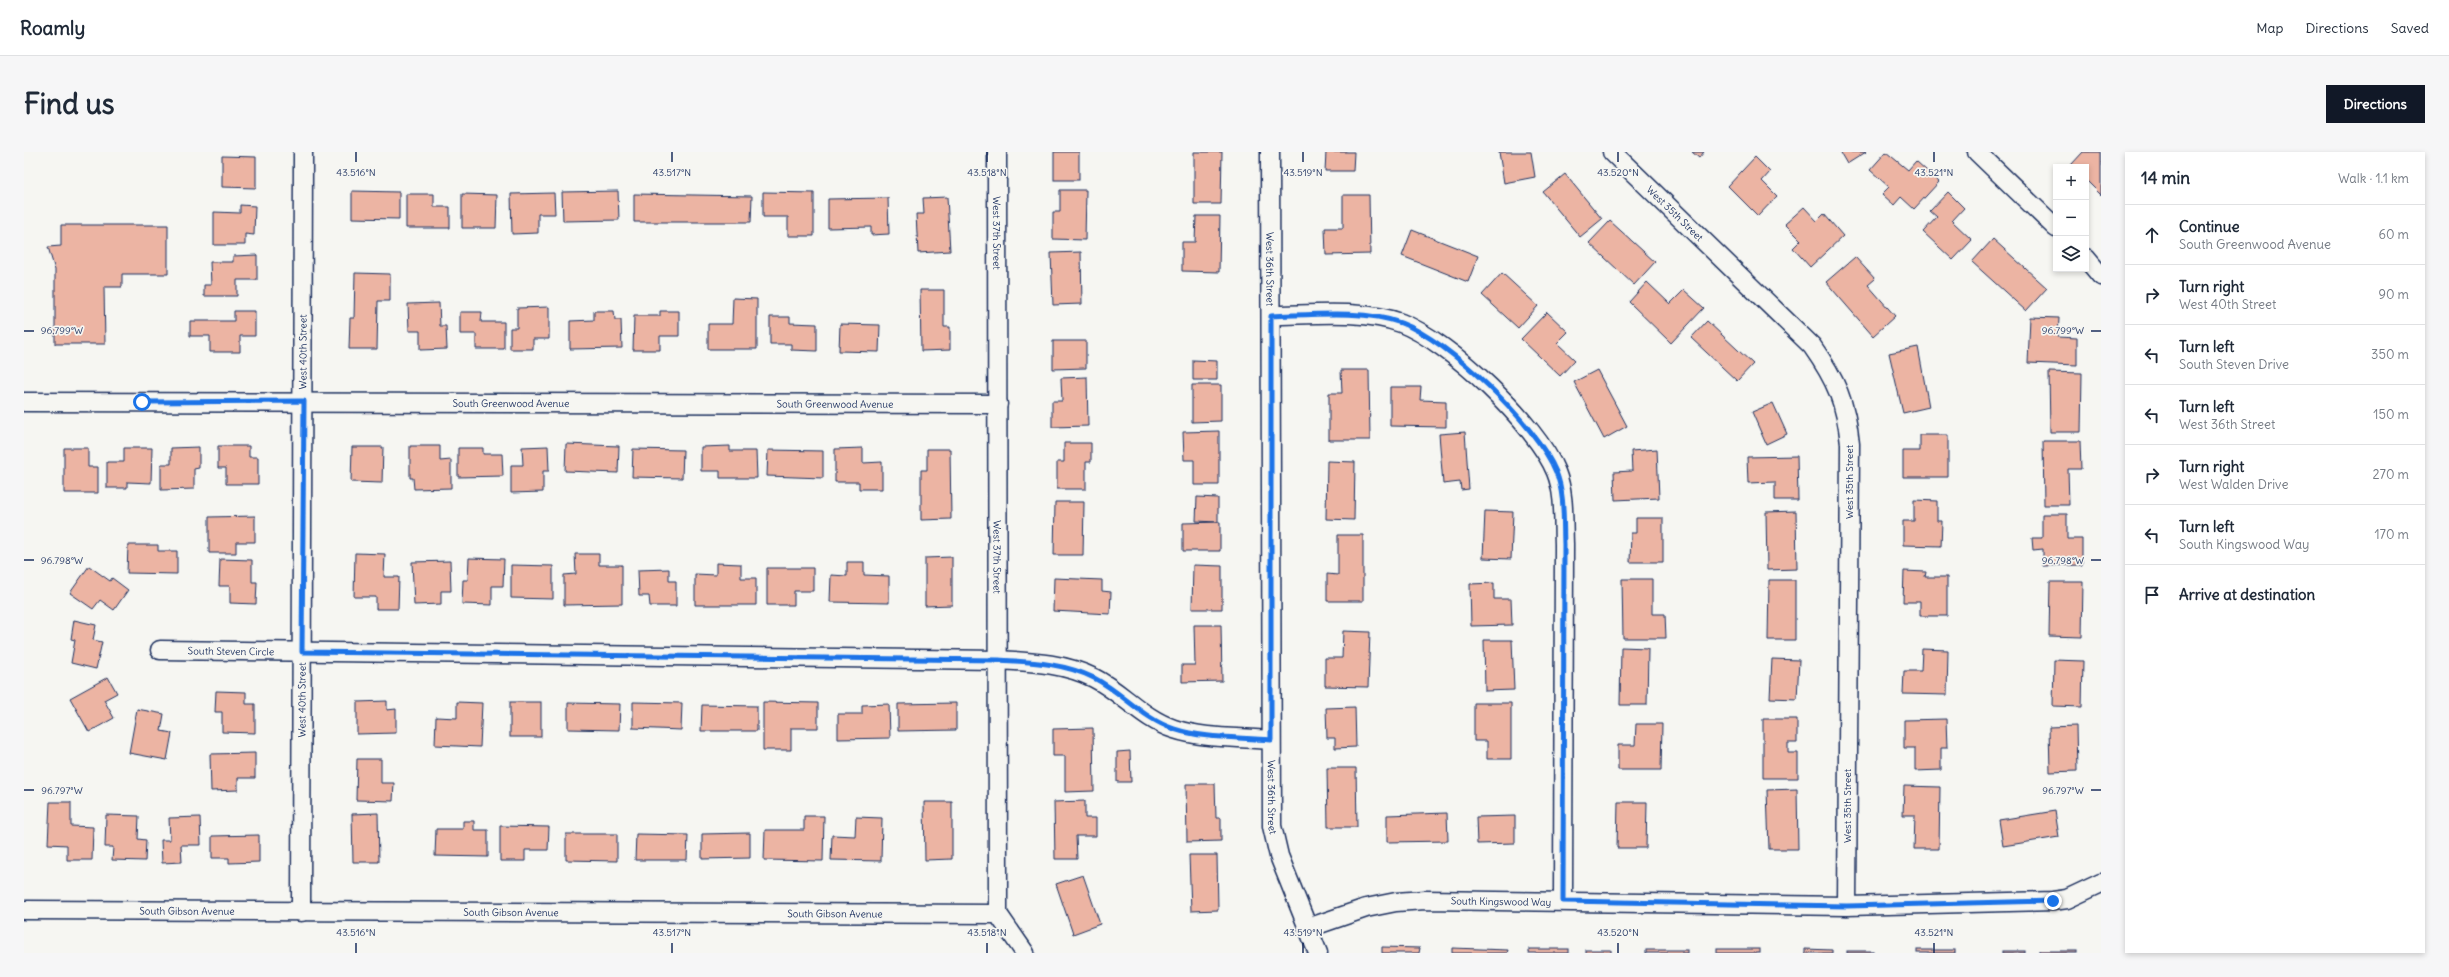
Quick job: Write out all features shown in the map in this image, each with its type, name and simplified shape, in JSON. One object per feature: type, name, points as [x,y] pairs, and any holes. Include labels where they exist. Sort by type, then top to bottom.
[{"type":"street","name":"West 40th Street","points":[[301,912],[304,401],[303,152]]},
{"type":"street","name":"West 37th Street","points":[[997,152],[999,660],[998,914]]},
{"type":"street","name":"West 36th Street","points":[[1270,152],[1272,826],[1279,856],[1318,953]]},
{"type":"street","name":"West 35th Street","points":[[1612,152],[1812,346],[1828,369],[1842,396],[1847,415],[1850,444],[1847,906]]},
{"type":"street","points":[[1977,152],[2053,225]]},
{"type":"street","points":[[2089,262],[2101,276]]},
{"type":"street","points":[[1271,316],[1372,317],[1400,322],[1439,343],[1486,384],[1527,428],[1545,452],[1556,473],[1562,497],[1564,544],[1563,901]]},
{"type":"street","name":"South Greenwood Avenue","points":[[24,402],[304,401],[998,404]]},
{"type":"street","name":"South Steven Circle","points":[[160,650],[999,660],[1056,665],[1094,678],[1132,705],[1173,729],[1202,735],[1271,740]]},
{"type":"street","name":"South Kingswood Way","points":[[1308,928],[1366,908],[1396,902],[1563,901],[1847,906],[2053,901],[2068,899],[2101,883]]},
{"type":"street","name":"South Gibson Avenue","points":[[24,910],[998,914]]},
{"type":"street","points":[[998,914],[1025,953]]},
{"type":"building","points":[[1054,152],[1079,152],[1079,180],[1054,180]]},
{"type":"building","points":[[1194,152],[1222,152],[1221,204],[1194,204]]},
{"type":"building","points":[[1326,152],[1354,152],[1353,171],[1325,171]]},
{"type":"building","points":[[1499,152],[1531,152],[1535,177],[1504,183]]},
{"type":"building","points":[[1692,152],[1704,152],[1699,158]]},
{"type":"building","points":[[1840,152],[1866,152],[1847,164]]},
{"type":"building","points":[[1886,152],[1908,170],[1916,161],[1939,182],[1914,209],[1901,197],[1894,205],[1882,194],[1889,187],[1870,170]]},
{"type":"building","points":[[2083,152],[2101,152],[2101,195],[2089,183],[2089,164],[2072,164]]},
{"type":"building","points":[[222,156],[256,157],[256,188],[222,187]]},
{"type":"building","points":[[1755,157],[1770,172],[1762,181],[1777,196],[1758,216],[1728,186]]},
{"type":"building","points":[[1565,174],[1602,219],[1580,237],[1543,192]]},
{"type":"building","points":[[1060,190],[1086,190],[1085,240],[1053,239],[1053,212],[1060,212]]},
{"type":"building","points":[[352,191],[399,192],[399,219],[352,218]]},
{"type":"building","points":[[618,191],[619,220],[563,221],[562,192]]},
{"type":"building","points":[[763,192],[814,193],[814,236],[788,236],[788,217],[763,217]]},
{"type":"building","points":[[1948,192],[1964,208],[1952,221],[1972,240],[1953,260],[1923,232],[1937,217],[1930,211]]},
{"type":"building","points":[[554,193],[555,214],[538,214],[538,233],[512,234],[511,194]]},
{"type":"building","points":[[406,194],[434,194],[434,207],[450,207],[450,228],[406,228]]},
{"type":"building","points":[[462,194],[497,195],[496,228],[462,228]]},
{"type":"building","points":[[634,194],[752,196],[751,222],[634,222]]},
{"type":"building","points":[[1343,195],[1369,195],[1370,254],[1326,255],[1325,228],[1343,228]]},
{"type":"building","points":[[947,197],[950,251],[918,253],[916,214],[924,214],[923,198]]},
{"type":"building","points":[[888,198],[889,234],[871,235],[871,227],[828,228],[828,199]]},
{"type":"building","points":[[240,205],[255,206],[254,235],[245,234],[245,245],[214,245],[214,212],[240,213]]},
{"type":"building","points":[[1804,207],[1817,221],[1824,214],[1843,236],[1810,267],[1793,248],[1801,240],[1785,224]]},
{"type":"building","points":[[1196,216],[1220,216],[1219,272],[1182,271],[1182,242],[1195,242]]},
{"type":"building","points":[[1610,221],[1655,262],[1634,285],[1589,243]]},
{"type":"building","points":[[61,225],[168,225],[168,274],[122,274],[122,287],[104,287],[105,344],[55,344],[55,270],[48,247],[61,246]]},
{"type":"building","points":[[1412,230],[1478,256],[1468,282],[1402,256]]},
{"type":"building","points":[[1993,239],[2047,288],[2026,311],[1972,262]]},
{"type":"building","points":[[1081,252],[1082,304],[1053,305],[1051,253]]},
{"type":"building","points":[[257,255],[257,280],[237,280],[237,296],[204,296],[204,285],[211,285],[210,262],[233,262],[233,256]]},
{"type":"building","points":[[1855,257],[1875,279],[1868,285],[1895,316],[1873,336],[1826,282]]},
{"type":"building","points":[[355,273],[390,274],[390,301],[378,301],[377,349],[349,349],[350,318],[354,318]]},
{"type":"building","points":[[1502,273],[1538,306],[1518,328],[1482,295]]},
{"type":"building","points":[[1647,282],[1670,304],[1684,290],[1704,308],[1671,343],[1629,302]]},
{"type":"building","points":[[920,290],[944,290],[944,327],[950,327],[950,350],[921,351]]},
{"type":"building","points":[[733,298],[757,299],[757,349],[708,349],[708,324],[732,324]]},
{"type":"building","points":[[439,303],[440,326],[446,326],[447,349],[420,350],[420,331],[409,331],[408,304]]},
{"type":"building","points":[[549,307],[549,339],[533,339],[533,349],[510,349],[510,328],[517,328],[517,308]]},
{"type":"building","points":[[234,311],[255,311],[255,336],[240,336],[240,352],[210,352],[210,336],[190,336],[190,321],[234,321]]},
{"type":"building","points":[[594,311],[614,311],[615,320],[621,320],[622,348],[570,349],[570,321],[594,320]]},
{"type":"building","points":[[660,311],[679,311],[679,336],[660,336],[660,350],[633,350],[634,316],[660,316]]},
{"type":"building","points":[[460,312],[482,312],[481,322],[504,322],[504,349],[476,349],[476,334],[460,334]]},
{"type":"building","points":[[1547,312],[1568,332],[1557,343],[1575,360],[1560,376],[1521,339]]},
{"type":"building","points":[[770,317],[790,317],[790,323],[817,324],[817,351],[791,350],[791,344],[770,344]]},
{"type":"building","points":[[2030,317],[2059,318],[2058,337],[2077,338],[2077,365],[2028,363]]},
{"type":"building","points":[[1707,321],[1753,364],[1737,381],[1691,338]]},
{"type":"building","points":[[840,324],[880,325],[879,352],[839,351]]},
{"type":"building","points":[[1053,341],[1086,341],[1086,368],[1053,369]]},
{"type":"building","points":[[1918,347],[1929,407],[1903,413],[1889,353]]},
{"type":"building","points":[[1193,360],[1217,361],[1217,380],[1193,380]]},
{"type":"building","points":[[1341,370],[1369,370],[1370,440],[1329,440],[1329,393],[1342,393]]},
{"type":"building","points":[[1597,370],[1627,426],[1604,439],[1574,382]]},
{"type":"building","points":[[2049,372],[2082,373],[2081,432],[2050,432]]},
{"type":"building","points":[[1087,377],[1088,426],[1052,427],[1052,401],[1062,401],[1061,378]]},
{"type":"building","points":[[1192,385],[1221,385],[1221,421],[1192,422]]},
{"type":"building","points":[[1390,387],[1421,387],[1420,400],[1446,401],[1446,427],[1390,426]]},
{"type":"building","points":[[1773,403],[1787,434],[1766,444],[1752,412]]},
{"type":"building","points":[[1219,431],[1219,485],[1194,485],[1194,460],[1184,460],[1183,432]]},
{"type":"building","points":[[1465,432],[1469,489],[1461,490],[1460,482],[1443,484],[1439,434]]},
{"type":"building","points":[[1920,435],[1948,435],[1948,477],[1903,477],[1903,451],[1920,451]]},
{"type":"building","points":[[2043,441],[2080,441],[2081,469],[2068,469],[2069,505],[2044,505]]},
{"type":"building","points":[[1064,443],[1091,443],[1091,462],[1086,462],[1086,489],[1057,489],[1057,462],[1064,462]]},
{"type":"building","points":[[566,444],[619,446],[618,473],[565,471]]},
{"type":"building","points":[[218,446],[249,446],[249,457],[258,457],[258,484],[226,484],[226,468],[218,468]]},
{"type":"building","points":[[410,446],[440,446],[440,461],[451,460],[451,488],[414,489],[413,478],[410,478]]},
{"type":"building","points":[[548,446],[549,471],[543,471],[543,492],[511,493],[511,465],[523,465],[522,447]]},
{"type":"building","points":[[730,446],[730,451],[756,451],[757,478],[720,478],[720,471],[701,471],[701,447]]},
{"type":"building","points":[[199,447],[199,468],[194,469],[194,489],[161,490],[161,464],[171,464],[171,448]]},
{"type":"building","points":[[352,447],[383,447],[382,483],[351,482]]},
{"type":"building","points":[[64,448],[88,448],[88,467],[98,467],[98,493],[64,493]]},
{"type":"building","points":[[124,448],[152,448],[151,483],[127,482],[127,488],[107,488],[107,462],[124,462]]},
{"type":"building","points":[[458,448],[483,448],[483,454],[502,454],[503,476],[458,477]]},
{"type":"building","points":[[863,448],[863,463],[882,462],[882,489],[859,489],[859,482],[835,482],[835,449]]},
{"type":"building","points":[[633,449],[683,450],[682,478],[632,477]]},
{"type":"building","points":[[927,449],[950,449],[951,519],[921,520],[921,470],[927,470]]},
{"type":"building","points":[[1657,449],[1659,498],[1615,500],[1614,472],[1632,471],[1631,451]]},
{"type":"building","points":[[768,450],[823,451],[823,478],[767,476]]},
{"type":"building","points":[[1797,456],[1798,500],[1775,500],[1775,482],[1748,483],[1747,457]]},
{"type":"building","points":[[1327,461],[1355,462],[1354,520],[1326,519]]},
{"type":"building","points":[[1197,497],[1218,498],[1218,522],[1196,521]]},
{"type":"building","points":[[1914,500],[1937,501],[1937,521],[1942,521],[1941,546],[1903,545],[1903,521],[1914,521]]},
{"type":"building","points":[[1055,502],[1084,502],[1083,555],[1054,555]]},
{"type":"building","points":[[1485,511],[1513,512],[1511,559],[1483,558]]},
{"type":"building","points":[[1796,511],[1797,569],[1767,570],[1766,512]]},
{"type":"building","points":[[2042,514],[2067,514],[2067,539],[2082,539],[2082,565],[2043,566],[2043,549],[2033,550],[2032,538],[2042,538]]},
{"type":"building","points":[[255,516],[255,542],[236,542],[236,553],[209,553],[209,517]]},
{"type":"building","points":[[1636,518],[1663,518],[1663,562],[1630,562],[1631,533],[1636,533]]},
{"type":"building","points":[[1220,522],[1220,551],[1183,551],[1183,523]]},
{"type":"building","points":[[1338,535],[1363,535],[1363,601],[1327,601],[1327,574],[1338,575]]},
{"type":"building","points":[[128,545],[158,545],[158,551],[177,551],[177,574],[127,573]]},
{"type":"building","points":[[355,553],[385,554],[384,577],[399,577],[398,609],[376,609],[376,597],[354,597]]},
{"type":"building","points":[[575,554],[599,554],[599,565],[622,565],[622,604],[564,605],[564,575],[576,574]]},
{"type":"building","points":[[952,557],[952,605],[925,606],[925,558]]},
{"type":"building","points":[[469,558],[504,559],[503,586],[492,586],[492,605],[462,604],[463,580],[468,580]]},
{"type":"building","points":[[220,559],[252,560],[252,582],[257,582],[256,604],[230,603],[230,586],[219,586]]},
{"type":"building","points":[[450,561],[451,591],[441,591],[441,604],[414,605],[412,562]]},
{"type":"building","points":[[847,562],[864,562],[864,575],[889,576],[889,603],[830,602],[831,575],[847,576]]},
{"type":"building","points":[[716,563],[741,564],[741,578],[756,578],[756,605],[695,605],[695,574],[716,575]]},
{"type":"building","points":[[511,565],[553,566],[553,599],[511,598]]},
{"type":"building","points":[[1193,565],[1222,566],[1222,609],[1192,609]]},
{"type":"building","points":[[89,566],[110,581],[112,578],[128,590],[114,610],[100,600],[93,609],[70,593]]},
{"type":"building","points":[[767,568],[813,568],[813,591],[794,591],[794,605],[767,605]]},
{"type":"building","points":[[669,569],[669,581],[676,581],[676,606],[650,606],[649,596],[639,596],[638,570]]},
{"type":"building","points":[[1904,571],[1926,572],[1925,577],[1947,577],[1947,616],[1920,616],[1920,602],[1903,602]]},
{"type":"building","points":[[1054,578],[1102,580],[1102,591],[1111,592],[1110,614],[1053,611]]},
{"type":"building","points":[[1622,579],[1652,579],[1652,614],[1665,614],[1666,638],[1623,638]]},
{"type":"building","points":[[1769,580],[1795,580],[1795,640],[1768,640]]},
{"type":"building","points":[[2050,582],[2083,582],[2082,637],[2049,636]]},
{"type":"building","points":[[1494,583],[1494,599],[1511,599],[1512,625],[1471,626],[1470,584]]},
{"type":"building","points":[[74,620],[96,625],[93,640],[102,642],[96,669],[71,663],[75,640],[71,639]]},
{"type":"building","points":[[1194,625],[1221,625],[1222,681],[1182,682],[1182,665],[1195,665]]},
{"type":"building","points":[[1343,631],[1370,632],[1368,687],[1325,686],[1325,658],[1342,658]]},
{"type":"building","points":[[1484,640],[1512,640],[1514,690],[1485,691]]},
{"type":"building","points":[[1621,647],[1648,648],[1647,705],[1620,705]]},
{"type":"building","points":[[1922,649],[1948,650],[1947,695],[1903,694],[1904,671],[1921,671]]},
{"type":"building","points":[[1772,659],[1799,660],[1797,699],[1770,698]]},
{"type":"building","points":[[2054,660],[2083,661],[2082,707],[2053,706]]},
{"type":"building","points":[[108,677],[117,693],[104,700],[114,718],[89,732],[70,698]]},
{"type":"building","points":[[216,691],[246,692],[246,704],[255,704],[255,733],[222,732],[222,712],[215,712]]},
{"type":"building","points":[[387,701],[387,710],[396,709],[396,733],[357,734],[357,702]]},
{"type":"building","points":[[457,702],[482,703],[480,747],[435,745],[436,717],[457,718]]},
{"type":"building","points":[[510,702],[541,702],[541,737],[510,737]]},
{"type":"building","points":[[633,702],[682,703],[681,730],[633,728]]},
{"type":"building","points":[[763,702],[818,703],[818,728],[791,728],[791,750],[763,750]]},
{"type":"building","points":[[568,703],[620,704],[619,730],[568,729]]},
{"type":"building","points":[[956,703],[956,730],[898,731],[898,704]]},
{"type":"building","points":[[1474,703],[1511,703],[1511,759],[1487,759],[1487,741],[1474,741]]},
{"type":"building","points":[[889,704],[890,738],[838,739],[838,714],[862,714],[862,705]]},
{"type":"building","points":[[702,705],[757,706],[757,731],[701,731]]},
{"type":"building","points":[[1355,707],[1356,747],[1335,748],[1335,738],[1327,738],[1326,708]]},
{"type":"building","points":[[137,709],[164,714],[161,731],[172,733],[167,760],[129,753]]},
{"type":"building","points":[[1763,719],[1797,719],[1797,743],[1788,743],[1788,753],[1798,753],[1798,778],[1763,778]]},
{"type":"building","points":[[1946,719],[1947,748],[1941,748],[1941,770],[1915,771],[1915,748],[1904,748],[1904,720]]},
{"type":"building","points":[[1636,724],[1662,724],[1661,770],[1618,770],[1618,745],[1635,745]]},
{"type":"building","points":[[2076,726],[2077,771],[2050,772],[2049,727]]},
{"type":"building","points":[[1093,728],[1094,791],[1065,792],[1065,756],[1053,756],[1053,729]]},
{"type":"building","points":[[1130,751],[1131,782],[1117,782],[1117,752]]},
{"type":"building","points":[[255,753],[255,778],[238,778],[238,790],[211,791],[210,754]]},
{"type":"building","points":[[357,759],[381,759],[381,783],[394,783],[393,801],[356,800]]},
{"type":"building","points":[[1327,768],[1356,768],[1357,827],[1328,827]]},
{"type":"building","points":[[1186,784],[1215,784],[1216,818],[1221,818],[1221,841],[1187,842]]},
{"type":"building","points":[[1904,786],[1940,787],[1939,849],[1914,849],[1915,815],[1903,815]]},
{"type":"building","points":[[1797,789],[1798,849],[1769,849],[1767,790]]},
{"type":"building","points":[[1085,801],[1085,818],[1096,818],[1096,836],[1076,836],[1077,859],[1055,859],[1054,802]]},
{"type":"building","points":[[50,802],[71,802],[71,826],[93,827],[92,860],[67,860],[67,845],[48,844]]},
{"type":"building","points":[[924,802],[952,802],[952,859],[925,860]]},
{"type":"building","points":[[1618,802],[1647,802],[1646,848],[1617,848]]},
{"type":"building","points":[[2055,811],[2059,837],[2003,846],[1999,820]]},
{"type":"building","points":[[378,813],[379,862],[353,862],[352,814]]},
{"type":"building","points":[[1447,813],[1448,841],[1387,842],[1387,815]]},
{"type":"building","points":[[106,815],[139,816],[138,839],[146,840],[145,861],[112,860],[113,847],[105,847]]},
{"type":"building","points":[[804,816],[824,816],[823,861],[764,860],[765,830],[804,830]]},
{"type":"building","points":[[1515,816],[1515,843],[1477,844],[1476,817]]},
{"type":"building","points":[[200,817],[201,845],[181,845],[182,862],[162,863],[161,840],[170,840],[169,818]]},
{"type":"building","points":[[856,817],[882,818],[881,861],[831,860],[832,835],[855,836]]},
{"type":"building","points":[[463,821],[474,821],[474,830],[488,830],[488,857],[435,856],[436,829],[463,829]]},
{"type":"building","points":[[500,826],[549,827],[548,850],[525,850],[525,861],[500,861]]},
{"type":"building","points":[[750,833],[750,858],[702,859],[702,834]]},
{"type":"building","points":[[566,834],[617,834],[617,861],[566,860]]},
{"type":"building","points":[[636,834],[688,835],[687,860],[635,860]]},
{"type":"building","points":[[259,835],[259,862],[229,863],[229,858],[212,858],[212,836]]},
{"type":"building","points":[[1189,855],[1217,855],[1218,910],[1191,911]]},
{"type":"building","points":[[1083,875],[1100,924],[1073,934],[1056,884]]},
{"type":"building","points":[[1382,947],[1420,948],[1419,953],[1382,953]]},
{"type":"building","points":[[1452,948],[1508,950],[1507,953],[1452,953]]},
{"type":"building","points":[[1529,949],[1569,949],[1569,953],[1529,953]]},
{"type":"building","points":[[1717,949],[1760,949],[1760,953],[1717,953]]},
{"type":"building","points":[[1805,949],[1832,950],[1832,953],[1805,953]]},
{"type":"building","points":[[1586,950],[1611,950],[1611,953],[1586,953]]},
{"type":"building","points":[[1646,950],[1687,950],[1687,953],[1646,953]]},
{"type":"building","points":[[1917,950],[1955,950],[1955,953],[1917,953]]},
{"type":"building","points":[[1847,951],[1873,951],[1873,953],[1847,953]]},
{"type":"building","points":[[2002,951],[2025,951],[2025,953],[2002,953]]},
{"type":"building","points":[[2039,951],[2078,951],[2078,953],[2039,953]]},
{"type":"route","points":[[142,402],[304,401],[302,652],[999,660],[1040,663],[1056,665],[1094,678],[1132,705],[1173,729],[1202,735],[1271,740],[1271,316],[1356,315],[1400,322],[1439,343],[1486,384],[1527,428],[1545,452],[1556,473],[1562,497],[1564,544],[1562,584],[1563,901],[1847,906],[2053,901]]}]
